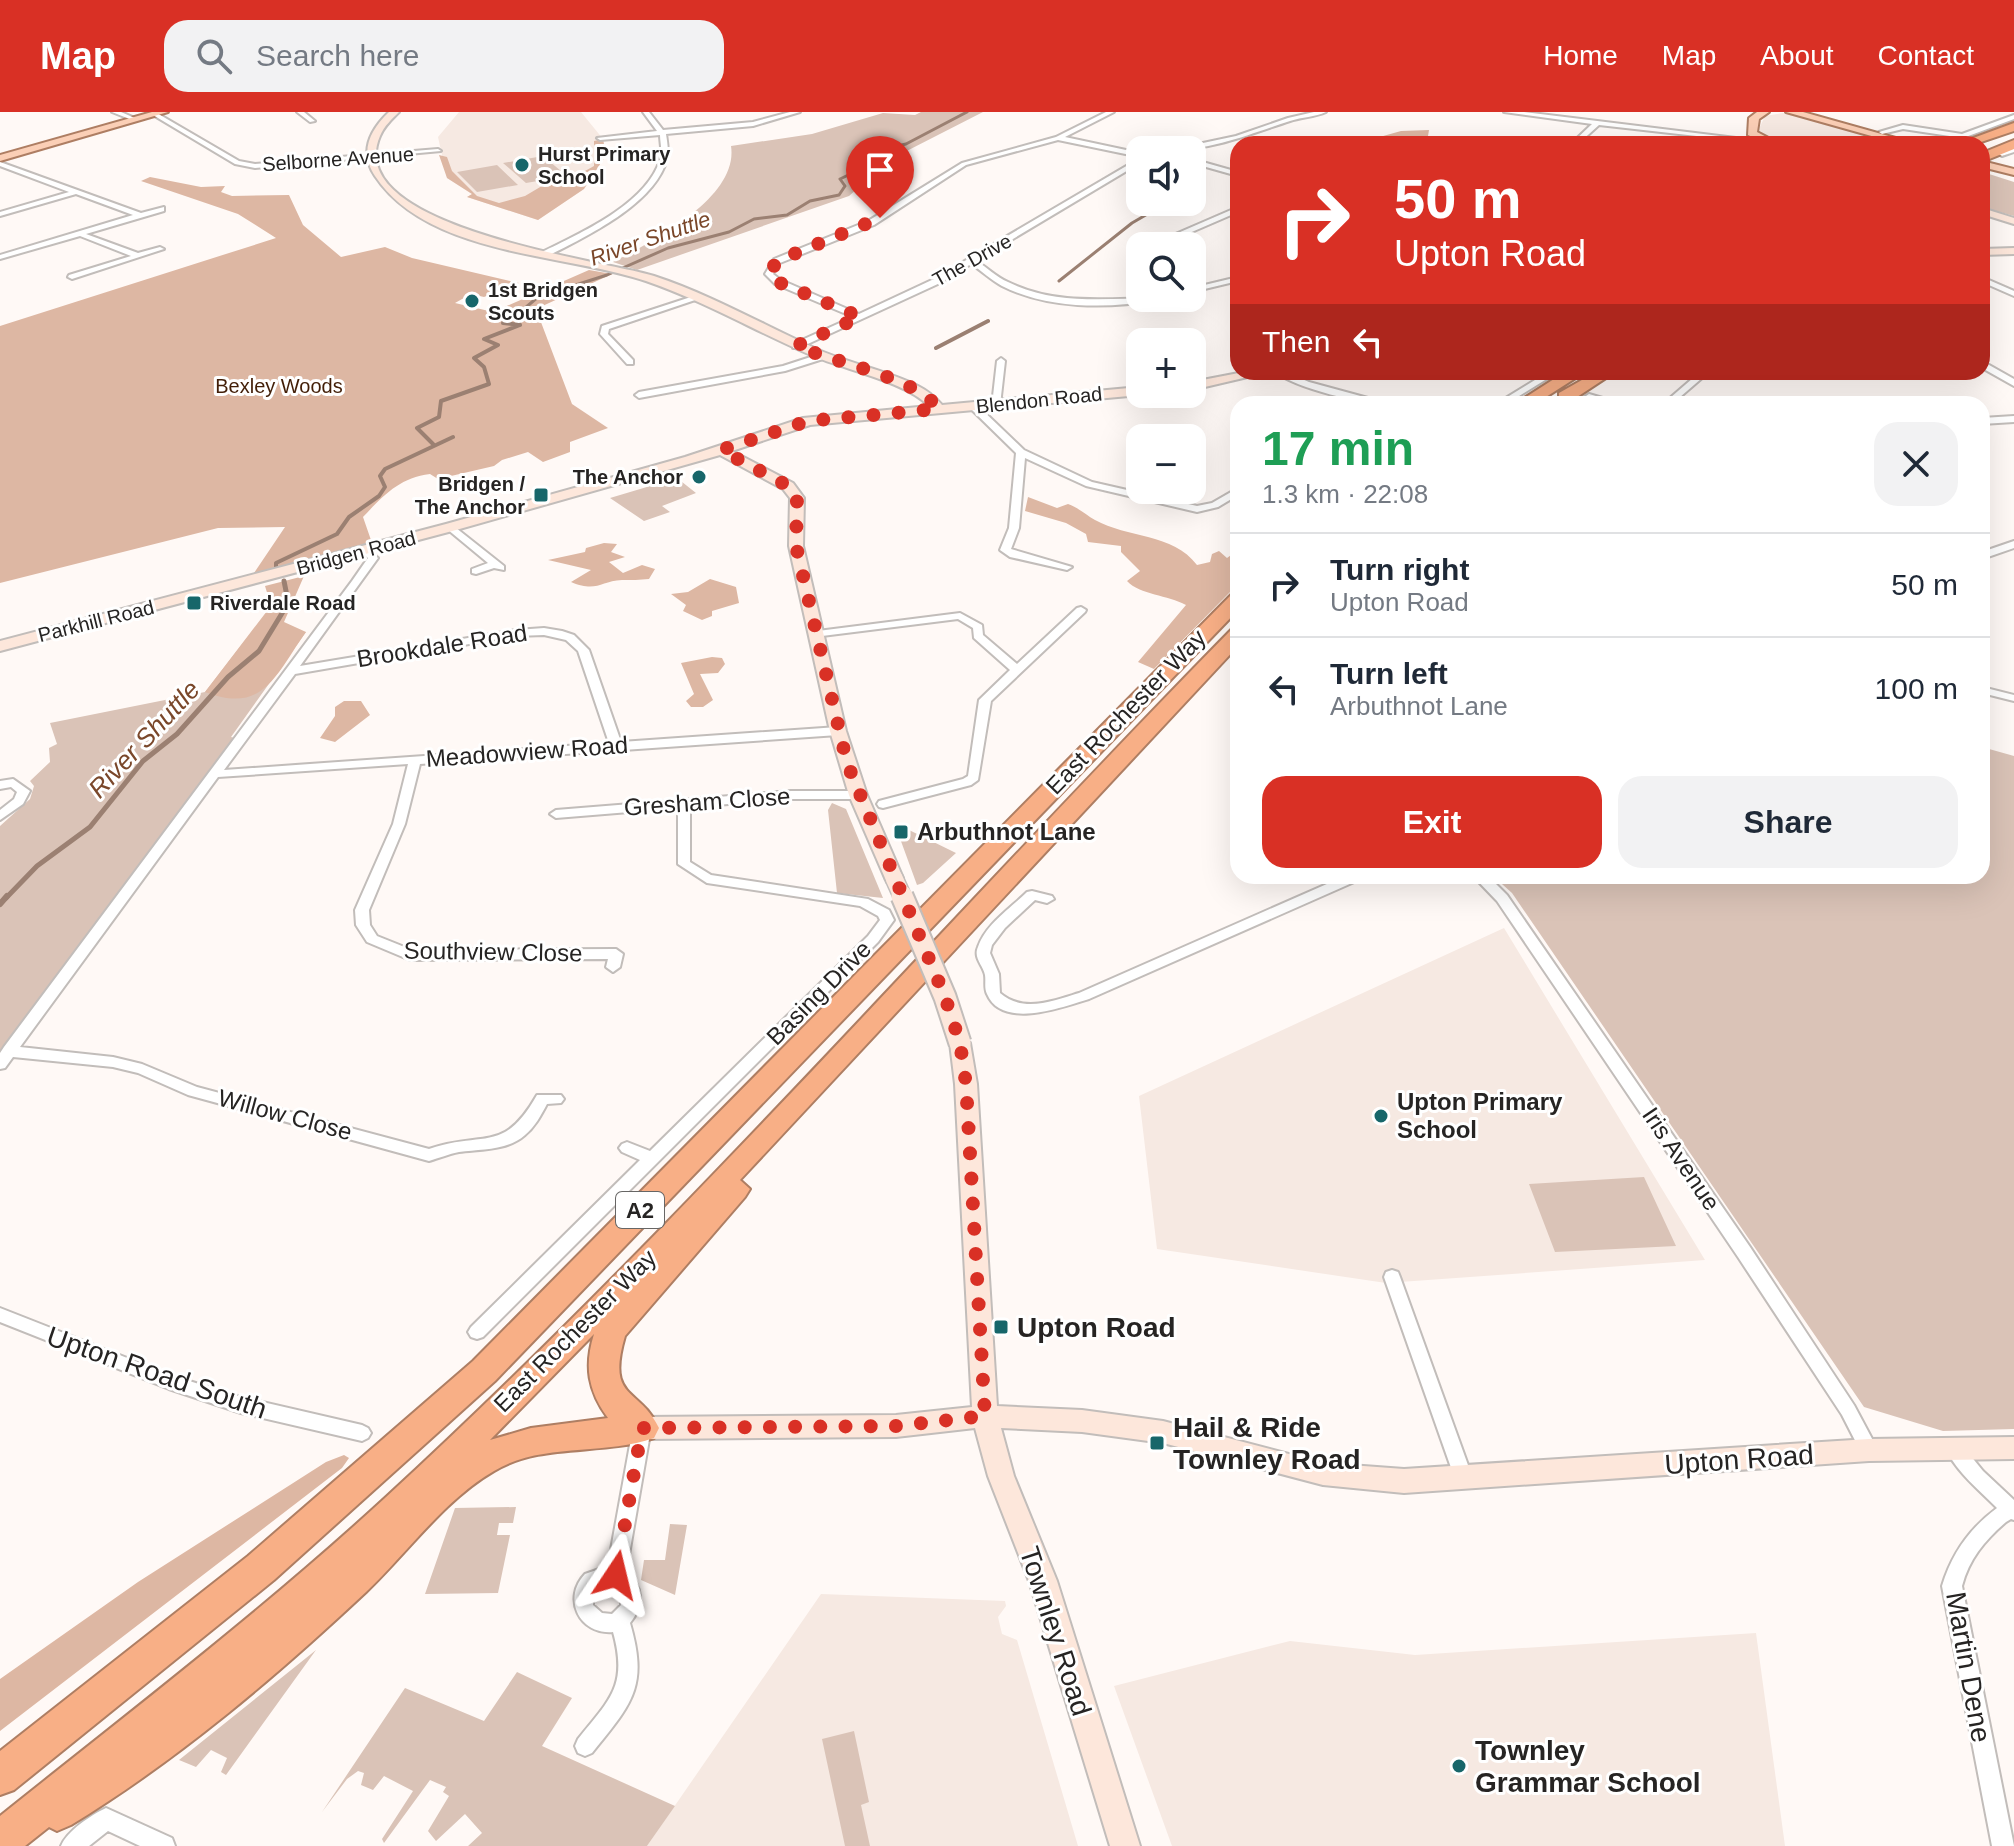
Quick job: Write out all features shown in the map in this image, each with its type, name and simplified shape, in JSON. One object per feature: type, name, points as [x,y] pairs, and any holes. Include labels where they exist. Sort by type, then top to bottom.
[{"type":"highway","points":[[1990,136],[2014,129]]},
{"type":"highway","points":[[1990,140],[2014,129]]},
{"type":"highway","points":[[1990,156],[2014,144]]},
{"type":"highway","points":[[1536,396],[1564,380]]},
{"type":"highway","points":[[1567,396],[1594,380]]},
{"type":"highway","name":"East Rochester Way","points":[[0,1776],[261,1568],[484,1371],[1230,607]]},
{"type":"highway","name":"East Rochester Way","points":[[0,1843],[269,1622],[399,1507],[760,1143],[1230,643]]},
{"type":"highway","name":"A2","points":[[642,1428],[609,1398],[603,1372],[611,1330],[729,1199],[760,1143]]},
{"type":"highway","name":"A2","points":[[0,1843],[117,1777],[235,1685],[358,1576],[465,1472],[497,1452],[642,1428]]},
{"type":"main road","points":[[1742,136],[1741,127],[1747,112]]},
{"type":"main road","points":[[1757,136],[1752,133],[1754,118],[1764,112]]},
{"type":"main road","points":[[1791,112],[1882,136]]},
{"type":"main road","points":[[1808,112],[1897,136]]},
{"type":"main road","points":[[0,158],[159,113]]},
{"type":"main road","points":[[1990,160],[2014,170]]},
{"type":"street","points":[[115,112],[134,119]]},
{"type":"street","points":[[300,112],[311,119],[326,118]]},
{"type":"street","points":[[394,112],[377,127],[371,144],[371,157],[381,184],[414,212],[439,225],[630,273],[700,297],[820,357],[909,387],[927,396],[938,409]]},
{"type":"street","points":[[545,254],[614,217],[638,198],[657,176],[665,155],[663,133],[646,112]]},
{"type":"street","points":[[600,138],[753,124],[797,112]]},
{"type":"street","points":[[1100,112],[1110,112]]},
{"type":"street","points":[[860,317],[778,282],[769,274],[771,270],[777,261],[880,218],[921,188],[964,164],[1067,135],[1110,112]]},
{"type":"street","points":[[1243,136],[1290,119],[1323,112]]},
{"type":"street","points":[[1507,112],[1702,136]]},
{"type":"street","name":"Selborne Avenue","points":[[159,113],[237,163],[255,166],[438,151]]},
{"type":"street","points":[[1882,132],[1903,127],[1963,136],[2014,117]]},
{"type":"street","points":[[1583,136],[1597,123]]},
{"type":"street","points":[[1067,135],[1126,151]]},
{"type":"street","points":[[1058,138],[1126,152]]},
{"type":"street","points":[[1206,144],[1230,139]]},
{"type":"street","points":[[2002,154],[2014,144]]},
{"type":"street","points":[[0,164],[140,215]]},
{"type":"street","name":"The Drive","points":[[796,346],[971,261],[1126,164]]},
{"type":"street","points":[[1206,166],[1230,172]]},
{"type":"street","points":[[0,214],[76,192]]},
{"type":"street","points":[[0,257],[83,235],[161,209]]},
{"type":"street","points":[[1184,232],[1230,212]]},
{"type":"street","points":[[1990,214],[2014,221]]},
{"type":"street","points":[[83,235],[138,256]]},
{"type":"street","points":[[72,277],[160,249]]},
{"type":"street","points":[[1990,252],[2014,251]]},
{"type":"street","points":[[971,261],[1007,285],[1049,298],[1098,303],[1126,300]]},
{"type":"street","points":[[1206,287],[1230,281]]},
{"type":"street","points":[[1990,283],[2014,294]]},
{"type":"street","points":[[630,362],[604,334],[605,328],[700,297]]},
{"type":"street","points":[[639,395],[785,368],[820,357]]},
{"type":"street","points":[[996,405],[1001,361]]},
{"type":"street","points":[[1990,369],[2013,382]]},
{"type":"street","points":[[1206,383],[1230,379]]},
{"type":"street","points":[[1297,380],[1353,396]]},
{"type":"street","points":[[1514,396],[1540,380]]},
{"type":"street","points":[[1676,396],[1696,380]]},
{"type":"street","name":"Blendon Road","points":[[938,409],[1126,392]]},
{"type":"street","points":[[974,407],[1021,452],[1089,484],[1181,506],[1206,508],[1230,495]]},
{"type":"street","name":"Bridgen Road","points":[[284,573],[721,450],[808,421],[938,409]]},
{"type":"street","points":[[1990,420],[2014,419]]},
{"type":"street","points":[[721,450],[788,486],[797,498],[799,505],[794,531],[814,634],[838,731],[858,795],[945,997],[960,1043],[966,1084],[985,1416]]},
{"type":"street","points":[[1021,452],[1014,528],[1005,550],[1014,555],[1067,567]]},
{"type":"street","points":[[451,527],[498,566],[476,571]]},
{"type":"street","points":[[1990,553],[2014,544]]},
{"type":"street","points":[[5,1058],[373,558],[366,551]]},
{"type":"street","name":"Parkhill Road","points":[[0,646],[284,573]]},
{"type":"street","points":[[883,804],[967,782],[974,777],[982,706],[1081,610]]},
{"type":"street","points":[[814,634],[960,616],[971,620],[978,627],[978,636],[1017,670]]},
{"type":"street","name":"Brookdale Road","points":[[290,671],[516,633],[554,632],[573,639],[583,650],[616,746]]},
{"type":"street","points":[[1990,692],[2014,698]]},
{"type":"street","name":"Meadowview Road","points":[[216,774],[838,731]]},
{"type":"street","name":"Southview Close","points":[[415,760],[399,824],[362,910],[363,925],[372,939],[410,955],[617,954]]},
{"type":"street","points":[[0,785],[13,783],[24,791],[19,801],[0,816]]},
{"type":"street","name":"Gresham Close","points":[[556,814],[791,795],[858,795]]},
{"type":"street","name":"Basing Drive","points":[[477,1332],[873,939],[887,920],[884,913],[863,902],[707,879],[694,873],[684,864],[684,804]]},
{"type":"street","points":[[1047,899],[1032,895],[985,945],[983,958],[992,974],[991,989],[996,999],[1013,1007],[1040,1008],[1084,996],[1338,884]]},
{"type":"street","name":"Iris Avenue","points":[[1488,884],[1502,898],[1744,1252],[1848,1410],[1869,1450]]},
{"type":"street","name":"Willow Close","points":[[5,1058],[113,1062],[142,1069],[193,1091],[429,1155],[445,1147],[488,1146],[508,1138],[537,1110],[542,1099]]},
{"type":"street","points":[[627,1148],[653,1159]]},
{"type":"street","points":[[1392,1277],[1464,1479]]},
{"type":"street","name":"Upton Road South","points":[[0,1315],[169,1382],[241,1405],[362,1433]]},
{"type":"street","name":"Upton Road","points":[[642,1428],[896,1426],[985,1416],[1082,1421],[1163,1432],[1323,1474],[1404,1481],[1869,1450],[2014,1448]]},
{"type":"street","name":"Townley Road","points":[[985,1416],[1001,1476],[1043,1581],[1125,1846]]},
{"type":"street","points":[[616,1575],[642,1428]]},
{"type":"street","points":[[1955,1450],[2012,1511]]},
{"type":"street","name":"Martin Dene","points":[[2003,1846],[1952,1586],[1956,1568],[1986,1525],[2012,1511]]},
{"type":"street","points":[[616,1575],[625,1581],[632,1592],[632,1603],[619,1619],[594,1622],[583,1612],[580,1600],[592,1582],[616,1575]]},
{"type":"street","points":[[585,1746],[630,1683],[632,1660],[619,1619]]},
{"type":"street","points":[[72,1846],[106,1819],[164,1846]]},
{"type":"shaded area","name":"Hurst Primary School","points":[[459,112],[581,112],[603,139],[606,155],[584,189],[538,220],[467,197],[472,194],[447,178],[438,137]]},
{"type":"shaded area","points":[[921,112],[983,112],[891,159],[849,196],[637,270],[613,262],[669,230],[707,200],[730,165],[731,146],[812,134],[883,113],[915,115]]},
{"type":"shaded area","points":[[1783,113],[1876,136],[1765,136],[1757,133],[1765,116]]},
{"type":"shaded area","points":[[543,156],[567,176],[526,183],[503,163]]},
{"type":"shaded area","points":[[497,165],[518,185],[477,192],[457,172]]},
{"type":"shaded area","points":[[1990,174],[2014,182],[2014,216],[1990,209]]},
{"type":"shaded area","points":[[677,478],[696,493],[662,506],[670,512],[644,521],[610,498]]},
{"type":"shaded area","points":[[254,629],[306,632],[231,737],[235,738],[0,1053],[0,826],[30,799],[34,786],[30,781],[50,762],[49,748],[57,744],[50,723],[205,692]]},
{"type":"shaded area","points":[[1990,749],[2014,756],[2014,1429],[1943,1431],[1864,1407],[1512,893],[1502,884],[1990,884]]},
{"type":"shaded area","points":[[832,803],[846,809],[883,898],[837,893],[828,810]]},
{"type":"shaded area","points":[[905,828],[956,853],[917,885],[898,833]]},
{"type":"shaded area","name":"Upton Primary School","points":[[1504,928],[1705,1260],[1386,1283],[1157,1249],[1139,1096]]},
{"type":"shaded area","points":[[1644,1177],[1676,1246],[1555,1252],[1529,1184]]},
{"type":"shaded area","points":[[516,1507],[513,1523],[499,1523],[497,1535],[510,1535],[498,1593],[425,1594],[455,1508]]},
{"type":"shaded area","points":[[670,1524],[687,1525],[675,1595],[641,1580],[644,1560],[665,1560]]},
{"type":"shaded area","points":[[821,1594],[1005,1601],[1006,1606],[998,1617],[1002,1634],[1017,1640],[1078,1846],[647,1846]]},
{"type":"shaded area","name":"Townley Grammar School","points":[[1756,1633],[1785,1846],[1172,1846],[1114,1686],[1290,1641],[1415,1655]]},
{"type":"shaded area","points":[[316,1650],[226,1775],[221,1772],[227,1758],[211,1750],[196,1767],[179,1760]]},
{"type":"shaded area","points":[[517,1672],[572,1698],[542,1746],[675,1806],[647,1846],[468,1846],[482,1833],[465,1814],[436,1841],[428,1831],[449,1796],[443,1792],[446,1787],[430,1780],[384,1843],[382,1839],[413,1791],[384,1776],[373,1790],[361,1785],[364,1773],[358,1771],[347,1779],[322,1812],[405,1688],[484,1721]]},
{"type":"shaded area","points":[[854,1731],[869,1802],[861,1805],[870,1846],[845,1846],[822,1739]]},
{"type":"green space","points":[[1429,130],[1428,136],[1383,136],[1401,131]]},
{"type":"green space","points":[[603,139],[606,155],[584,189],[538,220],[467,197],[472,194],[447,178],[439,155],[447,157],[452,171],[477,196],[499,203],[525,196],[552,180],[576,176],[594,166],[594,141]]},
{"type":"green space","name":"Bexley Woods","points":[[150,177],[201,187],[225,186],[221,192],[232,196],[289,195],[303,225],[341,257],[385,247],[412,258],[519,283],[484,297],[471,294],[455,303],[493,312],[589,270],[612,274],[536,309],[572,404],[608,428],[570,442],[570,452],[543,462],[528,452],[502,460],[494,466],[438,479],[430,474],[409,479],[385,495],[363,517],[372,543],[252,576],[285,527],[218,528],[0,583],[0,326],[276,238],[238,214],[141,181]]},
{"type":"green space","points":[[1028,497],[1057,508],[1068,504],[1108,526],[1163,541],[1187,555],[1197,565],[1210,562],[1212,554],[1219,551],[1227,558],[1230,556],[1230,592],[1154,669],[1138,662],[1186,605],[1147,592],[1127,581],[1140,571],[1121,552],[1121,546],[1088,542],[1086,534],[1066,523],[1025,511]]},
{"type":"green space","points":[[604,543],[617,544],[611,552],[625,557],[609,562],[623,573],[642,565],[655,569],[649,579],[615,581],[598,586],[580,585],[571,582],[591,570],[548,560],[585,552],[586,548]]},
{"type":"green space","points":[[304,576],[284,622],[306,632],[276,676],[255,694],[241,698],[225,698],[205,692],[267,611],[269,599],[265,586]]},
{"type":"green space","points":[[710,579],[736,587],[739,603],[712,611],[712,616],[702,620],[683,611],[686,605],[671,594],[688,592]]},
{"type":"green space","points":[[722,658],[725,664],[718,673],[700,674],[713,700],[703,707],[691,707],[686,701],[694,694],[681,663]]},
{"type":"green space","points":[[344,701],[361,701],[370,715],[335,742],[320,738],[335,716],[335,707]]},
{"type":"green space","points":[[344,1455],[349,1458],[342,1468],[0,1731],[0,1679],[138,1582],[326,1462]]},
{"type":"building","points":[[1692,132],[1711,136],[1686,136]]},
{"type":"waterway","name":"River Shuttle","points":[[518,314],[538,297],[607,275],[668,248],[729,232],[754,219],[787,215],[810,201],[839,195],[845,186],[840,179],[865,167],[870,152],[906,144],[967,112]]},
{"type":"waterway","points":[[1059,281],[1144,216]]},
{"type":"waterway","name":"River Shuttle","points":[[518,314],[520,325]]},
{"type":"waterway","points":[[936,348],[988,321]]},
{"type":"waterway","points":[[503,323],[520,325]]},
{"type":"waterway","name":"River Shuttle","points":[[433,444],[417,428],[439,417],[441,401],[489,384],[484,367],[474,358],[498,345],[484,339],[520,325]]},
{"type":"waterway","name":"River Shuttle","points":[[276,568],[276,563],[337,534],[349,517],[379,496],[385,487],[380,476],[385,469],[453,437]]},
{"type":"waterway","name":"River Shuttle","points":[[6,898],[37,866],[90,827],[143,761],[177,734],[228,677],[259,651],[284,610],[287,596],[284,581]]},
{"type":"waterway","name":"River Shuttle","points":[[0,904],[7,896]]},
{"type":"place","name":"Hurst Primary School","points":[[522,165]]},
{"type":"place","name":"1st Bridgen Scouts","points":[[472,301]]},
{"type":"place","name":"The Anchor","points":[[699,477]]},
{"type":"place","name":"Bridgen / The Anchor","points":[[541,495]]},
{"type":"place","name":"Riverdale Road","points":[[194,603]]},
{"type":"place","name":"Arbuthnot Lane","points":[[901,832]]},
{"type":"place","name":"Upton Primary School","points":[[1381,1116]]},
{"type":"place","name":"Upton Road","points":[[1001,1327]]},
{"type":"place","name":"Hail & Ride Townley Road","points":[[1157,1443]]},
{"type":"place","name":"Townley Grammar School","points":[[1459,1766]]},
{"type":"route","points":[[616,1575],[642,1428],[896,1426],[985,1416],[966,1084],[960,1043],[945,997],[847,763],[814,634],[796,546],[797,498],[788,486],[721,450],[775,429],[808,421],[938,409],[927,396],[909,387],[796,346],[860,317],[778,282],[769,274],[777,261],[880,218]]}]
